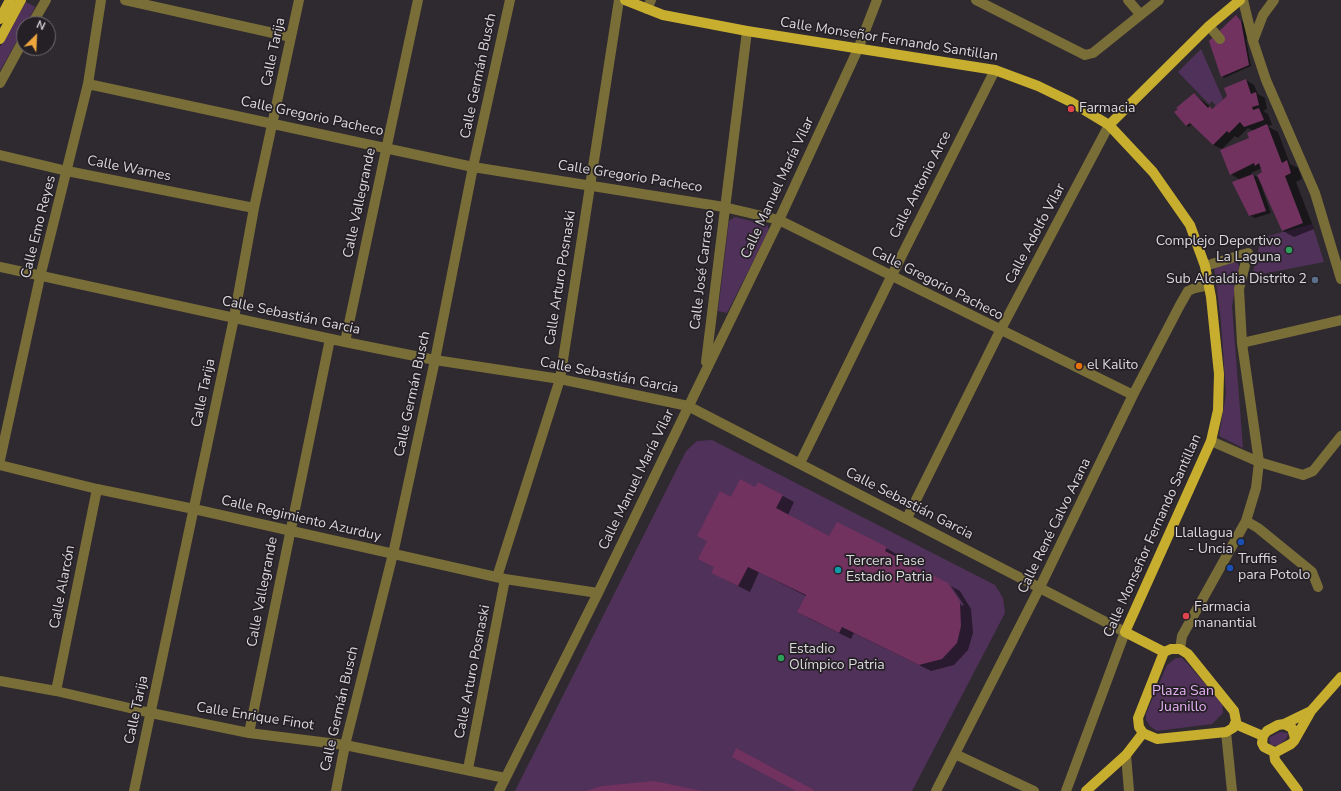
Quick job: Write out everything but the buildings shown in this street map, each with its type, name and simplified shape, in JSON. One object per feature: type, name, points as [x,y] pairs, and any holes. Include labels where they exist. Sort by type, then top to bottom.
[{"type":"main road","points":[[0,19],[10,0]]},
{"type":"main road","points":[[0,39],[21,0]]},
{"type":"main road","name":"Calle Monseñor Fernando Santillan","points":[[625,0],[649,4],[663,15],[747,31],[995,70],[1038,86],[1071,102],[1109,125],[1153,172],[1190,225],[1205,266],[1219,374],[1218,410],[1211,441],[1125,632]]},
{"type":"main road","name":"Calle Adolfo Vilar","points":[[1109,125],[1209,26],[1240,0]]},
{"type":"main road","name":"Calle Sebastián Garcia","points":[[1125,632],[1164,652]]},
{"type":"main road","points":[[1171,649],[1180,649],[1188,654],[1234,711],[1235,724],[1233,728],[1226,732],[1157,739],[1143,733],[1139,727],[1138,718],[1164,652],[1171,649]]},
{"type":"main road","points":[[1263,736],[1264,747],[1274,752],[1289,746],[1311,711],[1341,677]]},
{"type":"main road","points":[[1263,736],[1274,726],[1284,724],[1311,711]]},
{"type":"main road","points":[[1235,724],[1263,736]]},
{"type":"main road","points":[[1284,724],[1292,728],[1295,738]]},
{"type":"main road","points":[[1086,791],[1126,755],[1143,733]]},
{"type":"main road","points":[[1274,752],[1275,760],[1298,791]]},
{"type":"street","points":[[37,16],[46,0]]},
{"type":"street","name":"Calle Emo Reyes","points":[[0,460],[40,277],[88,84],[101,0]]},
{"type":"street","points":[[125,0],[291,37]]},
{"type":"street","name":"Calle Tarija","points":[[134,791],[234,318],[254,208],[299,0]]},
{"type":"street","name":"Calle Vallegrande","points":[[345,342],[418,0]]},
{"type":"street","name":"Calle Germán Busch","points":[[336,791],[345,745],[393,554],[435,360],[473,167],[510,0]]},
{"type":"street","name":"Calle Arturo Posnaski","points":[[468,769],[501,578],[560,379],[619,0]]},
{"type":"street","name":"Calle Manuel María Vilar","points":[[499,791],[598,593],[779,220],[858,48],[877,0]]},
{"type":"street","points":[[976,0],[1085,55],[1093,52],[1140,14],[1160,0]]},
{"type":"street","points":[[1128,0],[1140,14]]},
{"type":"street","points":[[1243,0],[1253,41],[1266,80],[1315,193],[1341,279]]},
{"type":"street","points":[[1253,41],[1263,15],[1274,0]]},
{"type":"street","points":[[1209,26],[1220,39]]},
{"type":"street","name":"Calle José Carrasco","points":[[705,370],[724,206],[747,31]]},
{"type":"street","points":[[0,82],[16,53]]},
{"type":"street","name":"Calle Antonio Arce","points":[[800,464],[891,277],[995,70]]},
{"type":"street","name":"Calle Gregorio Pacheco","points":[[88,84],[386,147],[473,167],[724,206],[779,220],[1133,396]]},
{"type":"street","name":"Calle Adolfo Vilar","points":[[907,518],[1000,331],[1109,125]]},
{"type":"street","name":"Calle Warnes","points":[[0,155],[67,171],[254,208]]},
{"type":"street","points":[[1180,649],[1182,636],[1185,629],[1246,521],[1256,488],[1259,462],[1242,343],[1240,289],[1248,253],[1205,266]]},
{"type":"street","name":"Calle Sebastián Garcia","points":[[0,267],[40,277],[330,339],[435,360],[560,379],[688,406],[1125,632]]},
{"type":"street","name":"Calle René Calvo Arana","points":[[936,791],[1040,587],[1133,396],[1188,291],[1208,285]]},
{"type":"street","points":[[1242,343],[1341,320]]},
{"type":"street","name":"Calle Vallegrande","points":[[249,732],[330,339]]},
{"type":"street","points":[[1211,441],[1259,462],[1303,475],[1313,470],[1341,436]]},
{"type":"street","name":"Calle Regimiento Azurduy","points":[[0,465],[97,489],[290,530],[501,578],[598,593]]},
{"type":"street","name":"Calle Alarcón","points":[[56,691],[97,489]]},
{"type":"street","points":[[1246,521],[1258,528],[1312,572],[1318,587]]},
{"type":"street","name":"Calle Monseñor Fernando Santillan","points":[[1066,791],[1125,632]]},
{"type":"street","name":"Calle Enrique Finot","points":[[0,681],[56,691],[151,713],[249,732],[345,745],[468,769],[505,778]]},
{"type":"street","points":[[1226,732],[1232,791]]},
{"type":"street","points":[[955,754],[1034,791]]},
{"type":"street","points":[[1126,755],[1130,791]]},
{"type":"green space","points":[[26,2],[35,7],[30,16],[18,16]]},
{"type":"green space","points":[[16,19],[16,42],[0,71],[0,47]]},
{"type":"green space","points":[[1201,49],[1223,99],[1216,106],[1212,101],[1209,104],[1178,72]]},
{"type":"green space","points":[[735,217],[767,225],[769,230],[727,313],[718,311],[729,221]]},
{"type":"green space","name":"Complejo Deportivo La Laguna","points":[[1312,224],[1324,262],[1252,276],[1261,238]]},
{"type":"green space","points":[[1237,262],[1239,266],[1232,306],[1243,448],[1219,436],[1226,394],[1221,321],[1214,267]]},
{"type":"green space","name":"Estadio Olímpico Patria","points":[[712,440],[995,585],[1003,598],[1005,613],[912,791],[515,791],[686,451],[697,441]]},
{"type":"green space","name":"Plaza San Juanillo","points":[[1176,658],[1182,658],[1222,703],[1223,713],[1212,724],[1157,731],[1150,726],[1146,720],[1146,714],[1167,665]]},
{"type":"green space","points":[[1280,732],[1288,733],[1287,738],[1278,746],[1271,745],[1269,740],[1270,737]]},
{"type":"place","name":"Farmacia","points":[[1071,109]]},
{"type":"place","name":"Complejo Deportivo La Laguna","points":[[1289,250]]},
{"type":"place","name":"Sub Alcaldia Distrito 2","points":[[1315,280]]},
{"type":"place","name":"el Kalito","points":[[1079,366]]},
{"type":"place","name":"Llallagua - Uncia","points":[[1241,542]]},
{"type":"place","name":"Truffis para Potolo","points":[[1230,568]]},
{"type":"place","name":"Tercera Fase Estadio Patria","points":[[838,570]]},
{"type":"place","name":"Farmacia manantial","points":[[1186,616]]},
{"type":"place","name":"Estadio Olímpico Patria","points":[[781,658]]}]
